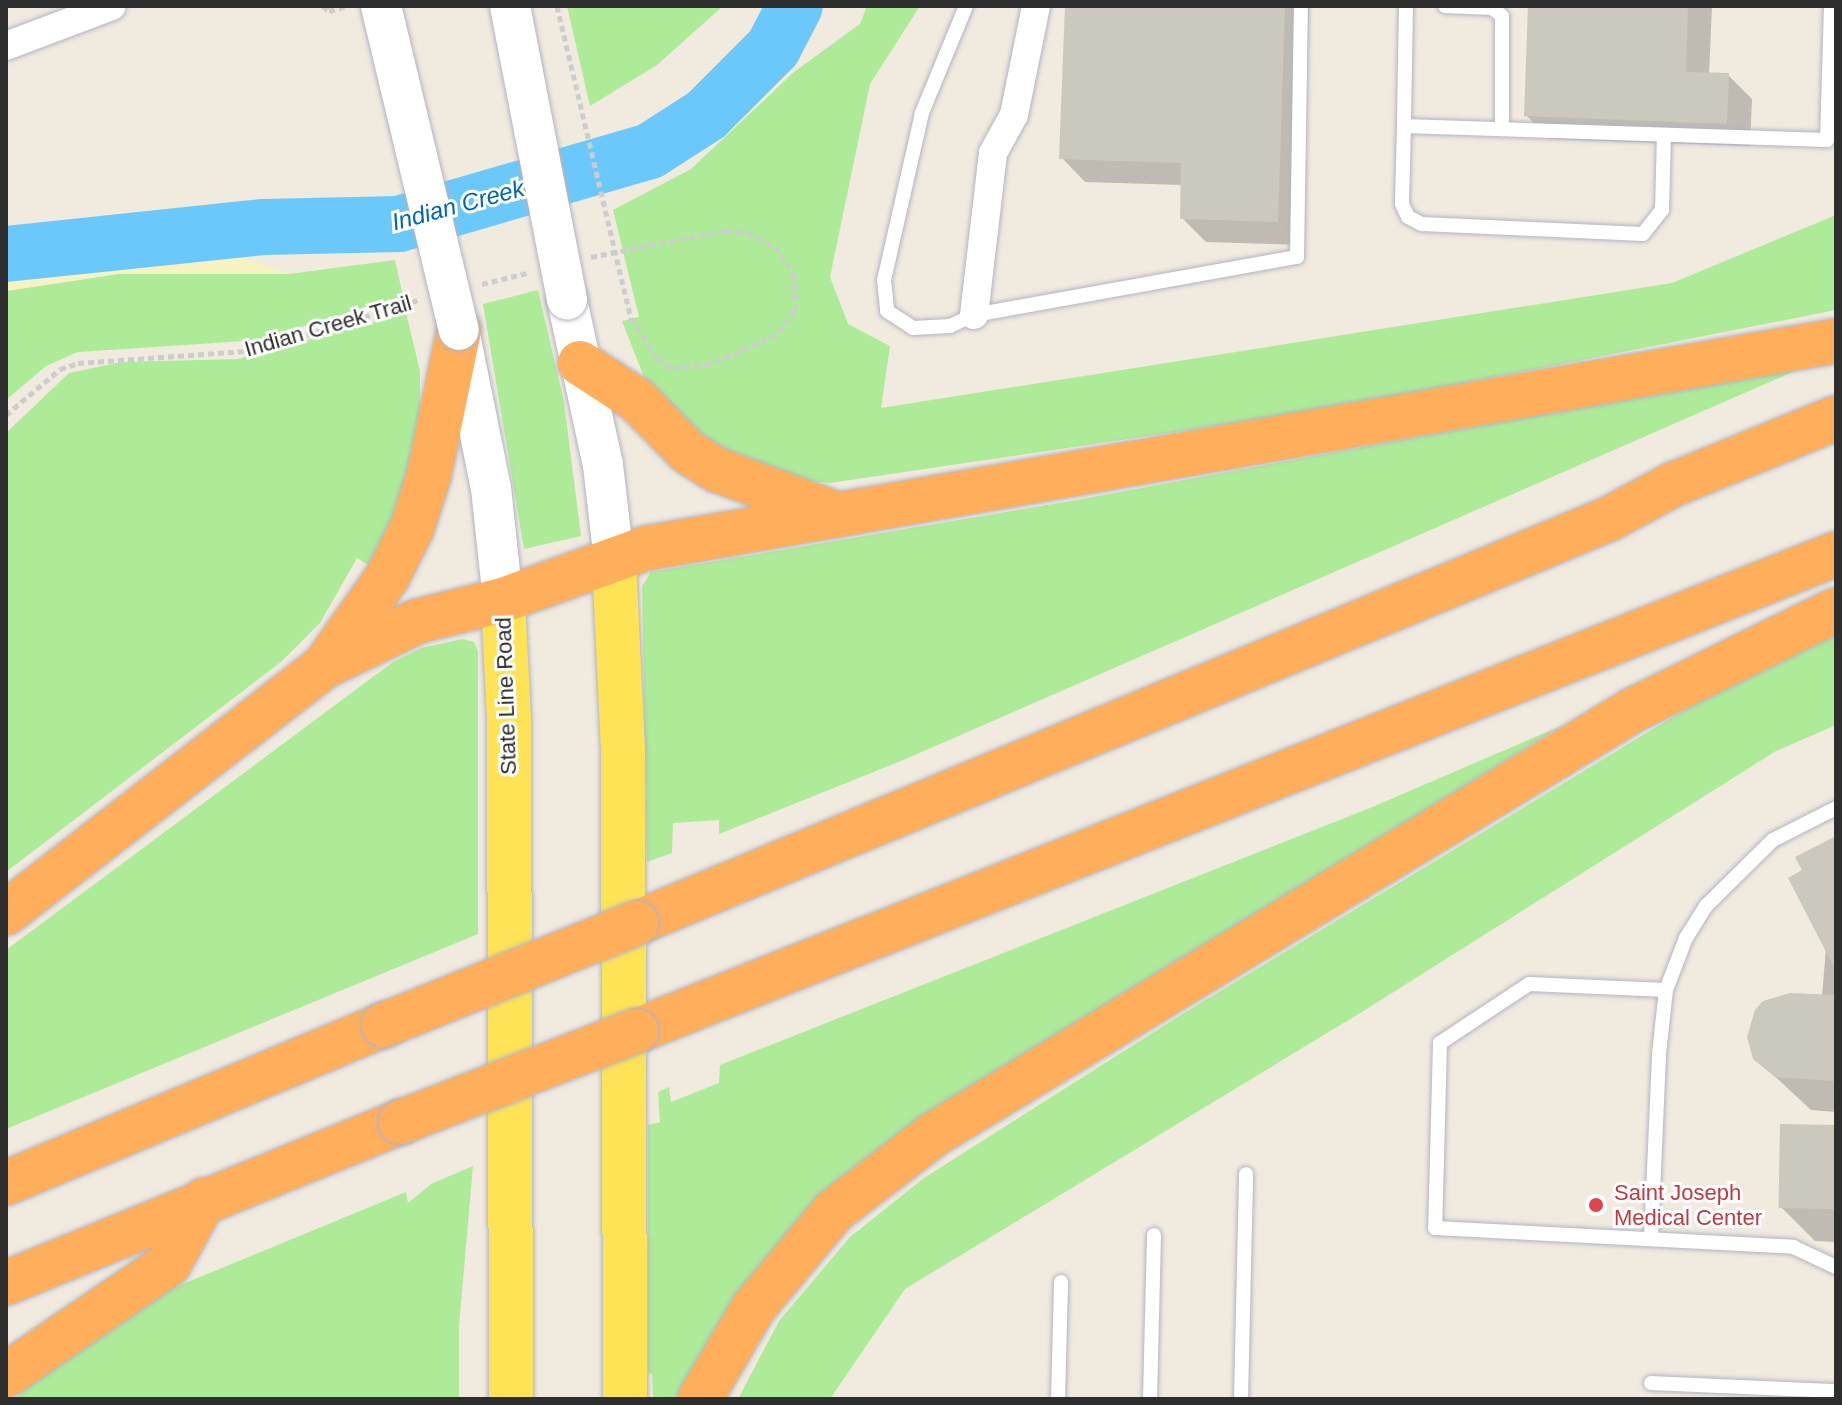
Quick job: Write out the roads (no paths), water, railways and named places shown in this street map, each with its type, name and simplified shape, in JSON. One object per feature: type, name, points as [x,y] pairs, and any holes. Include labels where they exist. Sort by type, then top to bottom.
[{"type":"highway","points":[[325,666],[388,576],[412,528],[429,475],[459,330]]},
{"type":"highway","points":[[6,913],[325,666],[418,621],[503,600],[647,548],[1836,341]]},
{"type":"highway","points":[[580,363],[638,401],[688,452],[717,470],[840,516]]},
{"type":"highway","points":[[6,1183],[1609,519],[1672,485],[1836,418]]},
{"type":"highway","points":[[6,1283],[204,1200],[715,1001],[1836,554]]},
{"type":"highway","points":[[700,1399],[754,1307],[794,1257],[844,1202],[921,1143],[1633,710],[1836,610]]},
{"type":"highway","points":[[6,1375],[169,1264],[204,1200]]},
{"type":"main road","name":"State Line Road","points":[[381,6],[459,330],[489,474],[503,600],[509,718],[511,1399]]},
{"type":"main road","points":[[510,6],[567,300],[603,465],[614,560],[623,753],[625,1399]]},
{"type":"street","points":[[6,46],[112,6]]},
{"type":"street","points":[[974,315],[993,153],[1014,115],[1036,6]]},
{"type":"lane","points":[[966,6],[922,113],[883,299],[897,321],[913,328],[950,326],[974,315],[1297,257],[1301,6]]},
{"type":"lane","points":[[1406,6],[1402,204],[1408,217],[1422,224],[1643,234],[1662,210],[1664,135]]},
{"type":"lane","points":[[1445,6],[1492,8],[1502,16],[1502,129]]},
{"type":"lane","points":[[1404,126],[1827,140],[1831,6]]},
{"type":"lane","points":[[1651,1239],[1666,990],[1686,938],[1732,878],[1773,840],[1836,808]]},
{"type":"lane","points":[[1666,990],[1529,984],[1440,1043],[1435,1228],[1793,1247],[1813,1252],[1836,1267]]},
{"type":"lane","points":[[1241,1399],[1246,1174]]},
{"type":"lane","points":[[1150,1399],[1154,1235]]},
{"type":"lane","points":[[1058,1399],[1061,1282]]},
{"type":"lane","points":[[1651,1383],[1836,1391]]},
{"type":"waterway","name":"Indian Creek","points":[[6,254],[263,227],[399,224],[650,151],[706,115],[773,48],[795,6]]},
{"type":"place","name":"Saint Joseph Medical Center","points":[[1596,1205]]}]
